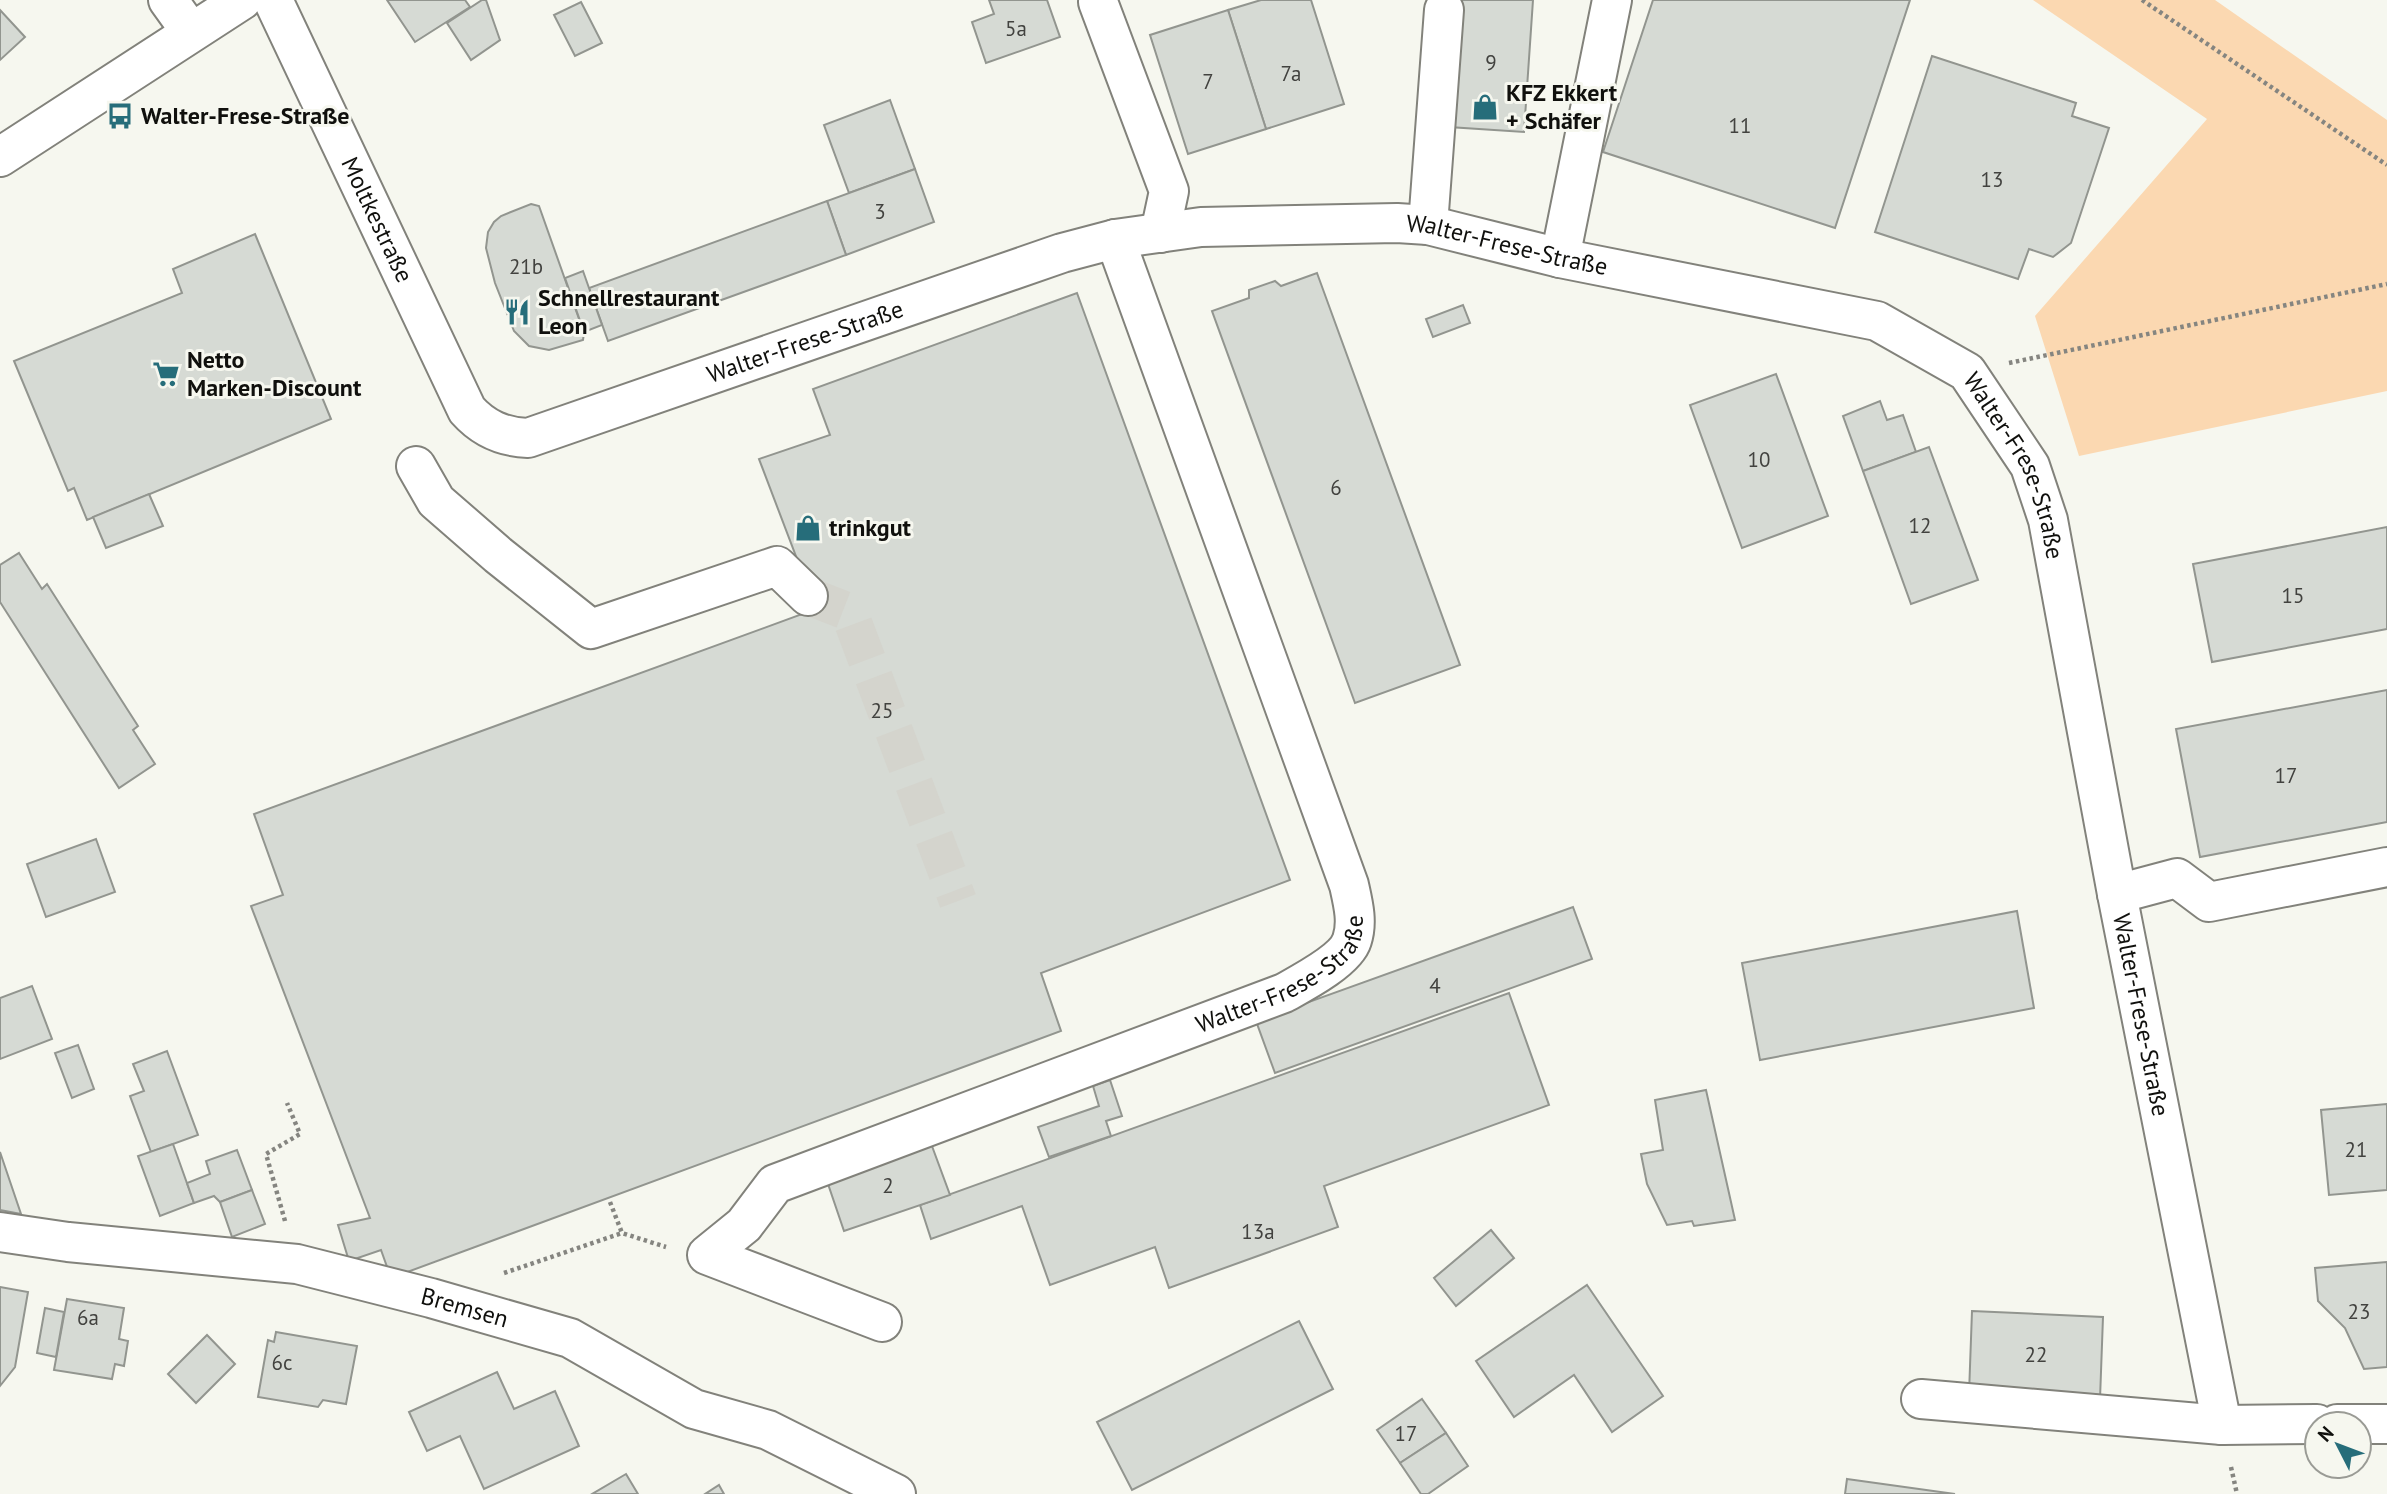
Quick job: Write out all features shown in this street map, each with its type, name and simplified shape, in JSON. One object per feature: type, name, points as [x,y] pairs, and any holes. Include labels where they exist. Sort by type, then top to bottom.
[{"type":"street","points":[[168,0],[191,32]]},
{"type":"street","points":[[0,157],[242,0]]},
{"type":"street","name":"Moltkestraße","points":[[273,0],[467,410],[478,422],[493,431]]},
{"type":"street","points":[[1560,258],[1612,0]]},
{"type":"street","points":[[1098,2],[1169,191],[1160,233]]},
{"type":"street","points":[[1428,225],[1444,9]]},
{"type":"street","name":"Walter-Frese-Straße","points":[[493,431],[512,437],[528,438],[1062,253],[1115,239],[1201,227],[1397,223],[1428,225],[1560,258],[1877,321],[1967,372],[2030,466],[2048,520],[2117,894],[2222,1425]]},
{"type":"street","name":"Walter-Frese-Straße","points":[[707,1255],[744,1225],[775,1184],[1284,993],[1322,971],[1352,943],[1355,917],[1346,874],[1115,239]]},
{"type":"street","points":[[416,466],[436,501],[498,555],[591,629],[777,566],[808,596]]},
{"type":"street","points":[[2117,894],[2177,878],[2209,902],[2387,867]]},
{"type":"street","name":"Bremsen","points":[[0,1232],[68,1242],[297,1265],[431,1298],[569,1338],[694,1409],[768,1430],[895,1494]]},
{"type":"street","points":[[707,1255],[882,1322]]},
{"type":"street","points":[[1921,1399],[2222,1425],[2303,1424]]},
{"type":"path","points":[[2142,0],[2387,165]]},
{"type":"path","points":[[1967,372],[2387,284]]},
{"type":"path","points":[[286,1103],[300,1134],[266,1154],[297,1265]]},
{"type":"path","points":[[610,1202],[622,1233]]},
{"type":"path","points":[[497,1276],[622,1233],[648,1243],[707,1255]]},
{"type":"shaded area","points":[[2033,0],[2215,0],[2387,120],[2387,391],[2079,456],[2035,316],[2207,119]]},
{"type":"building","points":[[387,0],[465,0],[470,7],[415,42]]},
{"type":"building","points":[[486,0],[500,40],[471,60],[447,23]]},
{"type":"building","points":[[989,0],[1047,0],[1060,37],[986,63],[972,22],[994,14]]},
{"type":"building","points":[[1261,0],[1311,0],[1344,104],[1266,129],[1228,10]]},
{"type":"building","points":[[1457,0],[1533,0],[1524,132],[1449,127]]},
{"type":"building","points":[[1653,0],[1910,0],[1835,228],[1603,152]]},
{"type":"building","points":[[581,2],[602,43],[575,56],[554,15]]},
{"type":"building","points":[[0,10],[25,37],[0,60]]},
{"type":"building","points":[[1228,10],[1266,129],[1188,154],[1150,35]]},
{"type":"building","points":[[1932,56],[2076,103],[2072,116],[2109,128],[2071,243],[2053,257],[2029,249],[2018,279],[1875,232]]},
{"type":"building","points":[[890,100],[915,169],[849,193],[824,125]]},
{"type":"building","points":[[915,169],[934,222],[846,255],[827,201]]},
{"type":"building","points":[[827,201],[846,255],[608,341],[589,288]]},
{"type":"building","points":[[531,204],[539,206],[584,333],[583,340],[549,350],[529,346],[514,331],[495,283],[486,248],[488,232],[494,222],[501,216]]},
{"type":"building","name":"Netto Marken-Discount","points":[[255,234],[331,419],[87,520],[74,488],[68,491],[14,361],[182,293],[173,269]]},
{"type":"building","points":[[583,271],[602,325],[584,332],[565,278]]},
{"type":"building","points":[[1317,273],[1460,665],[1355,703],[1212,311],[1249,298],[1249,290],[1275,281],[1281,286]]},
{"type":"building","points":[[1077,293],[1290,880],[1041,973],[1061,1031],[391,1278],[381,1250],[349,1261],[338,1225],[370,1218],[251,906],[283,895],[254,814],[816,609],[759,459],[830,435],[813,389]]},
{"type":"building","points":[[1463,305],[1470,323],[1433,337],[1426,319]]},
{"type":"building","points":[[1776,374],[1828,516],[1742,548],[1690,405]]},
{"type":"building","points":[[1880,401],[1887,420],[1903,415],[1916,452],[1863,471],[1843,416]]},
{"type":"building","points":[[1929,447],[1978,580],[1911,604],[1863,471]]},
{"type":"building","points":[[149,494],[163,526],[106,548],[93,517]]},
{"type":"building","points":[[2387,527],[2387,629],[2212,662],[2193,564]]},
{"type":"building","points":[[19,553],[42,589],[47,584],[138,726],[133,730],[155,764],[119,788],[0,602],[0,565]]},
{"type":"building","points":[[2387,690],[2387,822],[2200,857],[2176,729]]},
{"type":"building","points":[[96,839],[115,892],[46,917],[27,864]]},
{"type":"building","points":[[1573,907],[1592,959],[1275,1073],[1256,1021]]},
{"type":"building","points":[[2017,911],[2034,1008],[1760,1060],[1742,963]]},
{"type":"building","points":[[32,986],[52,1039],[0,1059],[0,998]]},
{"type":"building","points":[[1509,993],[1549,1105],[1324,1186],[1338,1227],[1169,1288],[1155,1247],[1050,1285],[1022,1206],[931,1239],[920,1205]]},
{"type":"building","points":[[78,1045],[94,1089],[72,1098],[55,1053]]},
{"type":"building","points":[[167,1051],[198,1135],[151,1152],[130,1096],[144,1091],[133,1064]]},
{"type":"building","points":[[1110,1080],[1122,1116],[1106,1121],[1111,1136],[1049,1157],[1038,1127],[1099,1106],[1093,1086]]},
{"type":"building","points":[[1706,1090],[1735,1220],[1694,1226],[1692,1221],[1667,1225],[1647,1184],[1641,1154],[1663,1150],[1655,1100]]},
{"type":"building","points":[[2387,1104],[2387,1190],[2329,1195],[2321,1110]]},
{"type":"building","points":[[929,1138],[950,1195],[844,1231],[826,1178]]},
{"type":"building","points":[[173,1144],[194,1203],[160,1216],[138,1156]]},
{"type":"building","points":[[237,1150],[252,1190],[220,1202],[214,1196],[194,1203],[187,1183],[210,1174],[206,1161]]},
{"type":"building","points":[[0,1152],[21,1214],[0,1210]]},
{"type":"building","points":[[252,1190],[265,1224],[232,1237],[220,1202]]},
{"type":"building","points":[[1491,1230],[1514,1258],[1456,1306],[1434,1278]]},
{"type":"building","points":[[2387,1262],[2387,1367],[2364,1369],[2345,1328],[2318,1301],[2315,1268]]},
{"type":"building","points":[[1587,1285],[1663,1396],[1612,1432],[1574,1375],[1514,1417],[1476,1361]]},
{"type":"building","points":[[0,1287],[28,1292],[15,1367],[0,1386]]},
{"type":"building","points":[[67,1299],[124,1308],[119,1339],[128,1341],[124,1366],[115,1364],[112,1379],[54,1370]]},
{"type":"building","points":[[45,1308],[64,1312],[56,1357],[37,1353]]},
{"type":"building","points":[[1972,1311],[2103,1317],[2100,1399],[1969,1394]]},
{"type":"building","points":[[1299,1321],[1333,1389],[1132,1490],[1097,1422]]},
{"type":"building","points":[[276,1332],[357,1346],[346,1404],[323,1400],[318,1407],[258,1397],[268,1340],[274,1342]]},
{"type":"building","points":[[207,1335],[235,1364],[196,1403],[168,1374]]},
{"type":"building","points":[[497,1372],[514,1409],[555,1391],[579,1446],[484,1489],[460,1436],[427,1451],[409,1412]]},
{"type":"building","points":[[1422,1399],[1446,1433],[1400,1463],[1377,1430]]},
{"type":"building","points":[[1446,1433],[1468,1466],[1428,1494],[1421,1494],[1400,1463]]},
{"type":"building","points":[[626,1474],[638,1494],[592,1494]]},
{"type":"building","points":[[1847,1479],[1955,1494],[1845,1494]]},
{"type":"building","points":[[719,1485],[724,1494],[705,1494]]},
{"type":"tunnel","points":[[808,596],[849,612],[958,901]]},
{"type":"place","name":"KFZ Ekkert + Schäfer","points":[[1485,107]]},
{"type":"place","name":"Walter-Frese-Straße","points":[[120,116]]},
{"type":"place","name":"Schnellrestaurant Leon","points":[[517,312]]},
{"type":"place","name":"Netto Marken-Discount","points":[[166,374]]},
{"type":"place","name":"trinkgut","points":[[808,528]]}]
